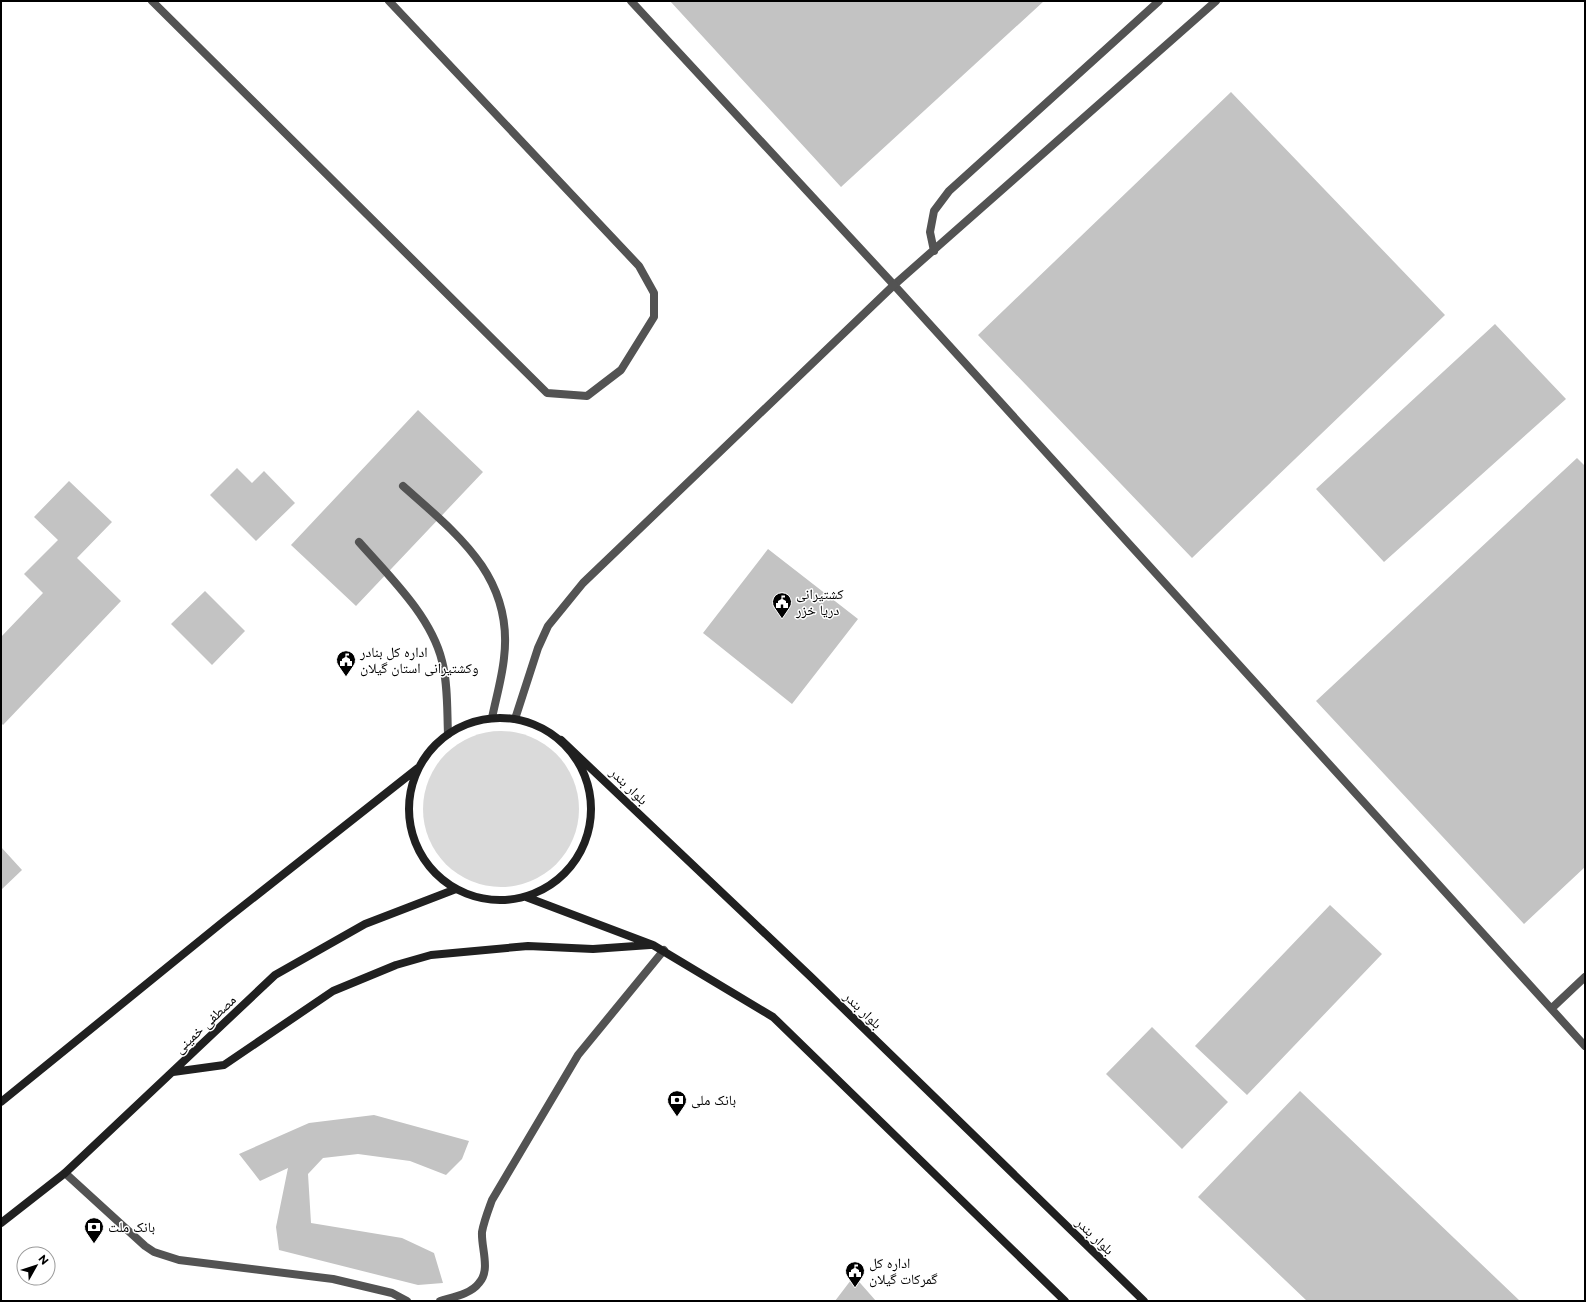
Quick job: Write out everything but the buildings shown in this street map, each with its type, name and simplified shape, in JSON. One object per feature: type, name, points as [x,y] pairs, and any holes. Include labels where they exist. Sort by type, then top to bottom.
[{"type":"main road","points":[[492,718],[515,719],[538,726],[562,740],[575,757],[586,778],[591,802],[590,827],[582,850],[568,871],[548,887],[526,896],[502,900],[478,898],[456,889],[437,874],[422,856],[413,835],[409,812],[411,789],[419,768],[432,748],[448,734],[469,723],[492,718]]},
{"type":"main road","name":"بلوار بندر","points":[[562,740],[811,977],[1144,1301]]},
{"type":"main road","points":[[1,1102],[224,921],[419,768]]},
{"type":"main road","name":"مصطفی خمینی","points":[[1,1223],[65,1173],[275,976],[365,924],[456,889]]},
{"type":"main road","points":[[526,896],[664,950],[773,1017],[1065,1301]]},
{"type":"main road","points":[[173,1072],[224,1065],[333,991],[396,965],[431,955],[528,946],[593,949],[653,945]]},
{"type":"street","points":[[152,1],[547,393],[587,396],[621,370],[654,317],[654,293],[638,266],[389,1]]},
{"type":"street","points":[[631,1],[894,286],[1585,1046]]},
{"type":"street","points":[[934,251],[930,232],[934,211],[949,190],[1159,1]]},
{"type":"street","points":[[515,719],[538,648],[548,626],[583,583],[894,286],[1216,1]]},
{"type":"street","points":[[402,486],[453,530],[481,563],[492,584],[503,612],[504,658],[492,718]]},
{"type":"street","points":[[358,542],[408,597],[429,629],[442,660],[446,690],[448,734]]},
{"type":"street","points":[[440,1301],[471,1290],[480,1283],[485,1273],[482,1233],[492,1200],[578,1054],[664,950]]},
{"type":"street","points":[[1552,1008],[1585,977]]},
{"type":"street","points":[[65,1173],[145,1246],[154,1252],[179,1260],[333,1278],[392,1293],[407,1301]]},
{"type":"shaded area","points":[[501,731],[531,737],[544,744],[556,754],[566,766],[573,779],[579,809],[573,839],[566,852],[556,864],[544,874],[531,881],[501,887],[471,881],[458,874],[446,864],[436,852],[429,839],[423,809],[429,779],[436,766],[446,754],[458,744],[471,737]]},
{"type":"place","name":"کشتیرانی دریا خزر","points":[[782,619]]},
{"type":"place","name":"اداره کل بنادر وکشتیرانی استان گیلان","points":[[346,677]]},
{"type":"place","name":"بانک ملی","points":[[677,1117]]},
{"type":"place","name":"بانک ملت","points":[[94,1244]]},
{"type":"place","name":"اداره کل گمرکات گیلان","points":[[855,1288]]}]
